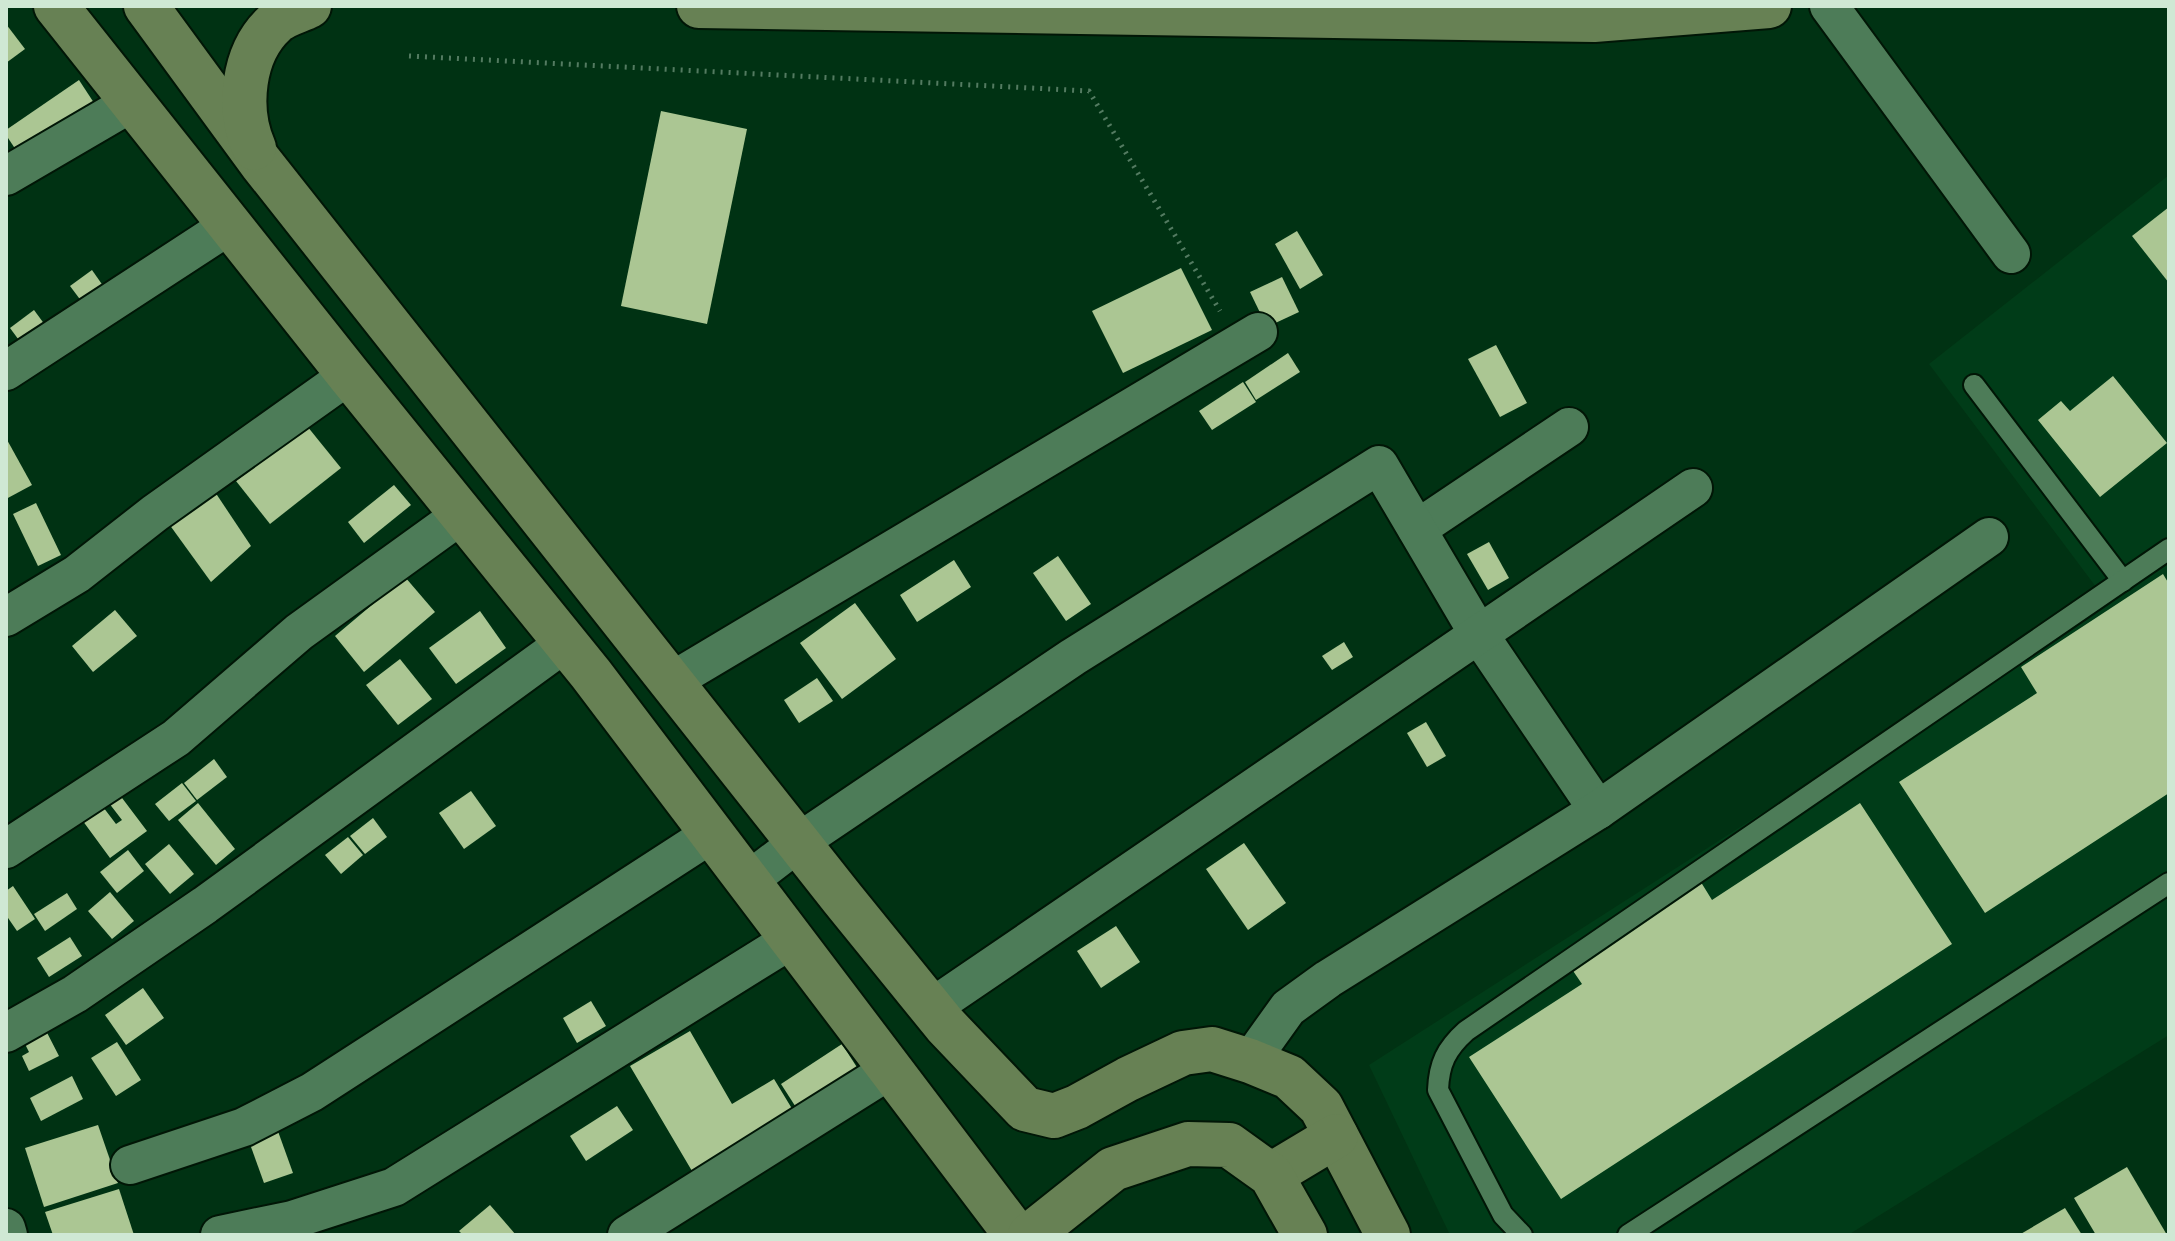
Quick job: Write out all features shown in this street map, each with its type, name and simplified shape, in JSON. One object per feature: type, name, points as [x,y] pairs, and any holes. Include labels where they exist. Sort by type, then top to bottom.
[{"type":"street","points":[[56,6],[565,643],[1016,1235]]},
{"type":"street","points":[[146,6],[261,163],[931,1008],[1025,1109],[1054,1116],[1183,1053],[1212,1049],[1250,1061],[1289,1077],[1321,1107],[1388,1235]]},
{"type":"street","points":[[261,163],[247,133],[244,96],[253,53],[276,22],[309,6]]},
{"type":"street","points":[[699,6],[1594,20],[1769,6]]},
{"type":"street","points":[[1829,6],[2011,254]]},
{"type":"street","points":[[6,176],[131,103]]},
{"type":"street","points":[[6,371],[230,225]]},
{"type":"street","points":[[672,681],[1249,337]]},
{"type":"street","points":[[6,617],[77,574],[155,513],[349,375]]},
{"type":"street","points":[[1417,529],[1569,427]]},
{"type":"street","points":[[748,881],[799,842],[1073,657],[1379,465],[1478,633],[1598,810]]},
{"type":"street","points":[[931,1008],[1693,488]]},
{"type":"street","points":[[6,849],[176,738],[299,632],[461,515]]},
{"type":"street","points":[[1250,1061],[1288,1008],[1598,810],[1989,537]]},
{"type":"street","points":[[6,1033],[75,994],[161,936],[565,643]]},
{"type":"street","points":[[130,1165],[244,1127],[312,1092],[711,834]]},
{"type":"street","points":[[220,1235],[292,1220],[394,1187],[792,939]]},
{"type":"street","points":[[627,1235],[890,1070]]},
{"type":"street","points":[[1271,1175],[1336,1136]]},
{"type":"street","points":[[1030,1235],[1113,1169],[1188,1144],[1229,1145],[1271,1175],[1305,1235]]},
{"type":"street","points":[[6,1228],[8,1235]]},
{"type":"lane","points":[[1974,385],[2123,581]]},
{"type":"lane","points":[[1522,1235],[1503,1215],[1438,1090],[1439,1067],[1451,1044],[2169,549]]},
{"type":"lane","points":[[1628,1235],[2169,883]]},
{"type":"path","points":[[409,56],[1089,91],[1249,337]]},
{"type":"shaded area","points":[[2169,175],[2169,1035],[1848,1235],[1450,1235],[1369,1065],[2102,595],[1929,364]]},
{"type":"building","points":[[6,24],[25,49],[6,63]]},
{"type":"building","points":[[79,80],[98,109],[22,159],[6,135],[6,130]]},
{"type":"building","points":[[661,111],[747,129],[707,324],[621,306]]},
{"type":"building","points":[[2169,207],[2169,283],[2132,236]]},
{"type":"building","points":[[1297,231],[1323,275],[1300,289],[1275,244]]},
{"type":"building","points":[[1181,268],[1212,330],[1123,373],[1092,311]]},
{"type":"building","points":[[92,270],[106,290],[85,306],[70,286]]},
{"type":"building","points":[[1282,277],[1299,312],[1267,327],[1250,292]]},
{"type":"building","points":[[34,310],[48,329],[24,347],[10,328]]},
{"type":"building","points":[[1496,345],[1527,403],[1500,417],[1468,359]]},
{"type":"building","points":[[1288,353],[1300,372],[1256,400],[1245,382]]},
{"type":"building","points":[[2113,376],[2167,443],[2100,497],[2038,420],[2061,401],[2070,411]]},
{"type":"building","points":[[1243,382],[1256,402],[1212,430],[1199,411]]},
{"type":"building","points":[[307,426],[341,468],[270,524],[236,481]]},
{"type":"building","points":[[6,438],[32,485],[6,499]]},
{"type":"building","points":[[394,485],[411,505],[364,543],[348,522]]},
{"type":"building","points":[[215,492],[251,546],[211,582],[169,524]]},
{"type":"building","points":[[36,503],[61,555],[38,566],[13,514]]},
{"type":"building","points":[[1489,542],[1509,578],[1488,590],[1467,554]]},
{"type":"building","points":[[1058,556],[1091,604],[1066,621],[1033,573]]},
{"type":"building","points":[[954,560],[971,587],[917,622],[900,595]]},
{"type":"building","points":[[2163,574],[2169,584],[2169,793],[1985,913],[1899,782],[2037,693],[2021,667]]},
{"type":"building","points":[[405,577],[435,612],[364,672],[335,636]]},
{"type":"building","points":[[855,603],[896,659],[842,699],[800,643]]},
{"type":"building","points":[[115,610],[137,636],[93,672],[72,646]]},
{"type":"building","points":[[480,611],[506,648],[456,684],[429,648]]},
{"type":"building","points":[[1344,642],[1353,657],[1332,670],[1322,656]]},
{"type":"building","points":[[400,659],[432,699],[398,725],[366,685]]},
{"type":"building","points":[[817,678],[833,701],[799,723],[784,700]]},
{"type":"building","points":[[1426,722],[1446,756],[1427,767],[1407,733]]},
{"type":"building","points":[[214,759],[227,777],[197,800],[184,783]]},
{"type":"building","points":[[182,783],[196,801],[169,821],[155,804]]},
{"type":"building","points":[[113,786],[147,831],[110,858],[77,813],[97,799],[116,824],[122,820],[102,794]]},
{"type":"building","points":[[471,791],[496,826],[464,849],[439,813]]},
{"type":"building","points":[[198,803],[235,849],[216,865],[178,820]]},
{"type":"building","points":[[1860,803],[1952,944],[1561,1199],[1469,1057],[1582,984],[1569,965],[1699,879],[1712,900]]},
{"type":"building","points":[[373,818],[387,837],[365,854],[350,836]]},
{"type":"building","points":[[348,837],[363,855],[341,874],[325,855]]},
{"type":"building","points":[[1244,843],[1286,903],[1248,930],[1206,869]]},
{"type":"building","points":[[169,844],[194,874],[170,894],[145,864]]},
{"type":"building","points":[[128,850],[144,871],[117,893],[100,872]]},
{"type":"building","points":[[13,886],[35,919],[17,931],[6,915],[6,891]]},
{"type":"building","points":[[110,892],[134,921],[112,939],[88,911]]},
{"type":"building","points":[[67,893],[77,909],[45,931],[34,914]]},
{"type":"building","points":[[1116,926],[1140,962],[1101,988],[1077,951]]},
{"type":"building","points":[[70,937],[82,956],[49,977],[37,958]]},
{"type":"building","points":[[143,988],[164,1018],[126,1045],[105,1015]]},
{"type":"building","points":[[591,1001],[606,1026],[577,1043],[563,1018]]},
{"type":"building","points":[[41,1021],[59,1056],[29,1071],[22,1056],[29,1052],[19,1032]]},
{"type":"building","points":[[690,1031],[732,1104],[774,1079],[794,1112],[692,1171],[630,1066]]},
{"type":"building","points":[[117,1042],[141,1080],[116,1096],[91,1058]]},
{"type":"building","points":[[842,1044],[860,1072],[799,1112],[781,1084]]},
{"type":"building","points":[[72,1076],[83,1099],[41,1121],[30,1098]]},
{"type":"building","points":[[617,1106],[633,1130],[586,1161],[570,1136]]},
{"type":"building","points":[[275,1123],[293,1173],[264,1183],[246,1133]]},
{"type":"building","points":[[98,1125],[118,1183],[44,1207],[25,1148]]},
{"type":"building","points":[[2127,1167],[2167,1235],[2096,1235],[2074,1198]]},
{"type":"building","points":[[119,1189],[134,1235],[53,1235],[45,1212]]},
{"type":"building","points":[[490,1205],[516,1235],[463,1235],[459,1231]]},
{"type":"building","points":[[2065,1208],[2082,1235],[2019,1235]]}]
